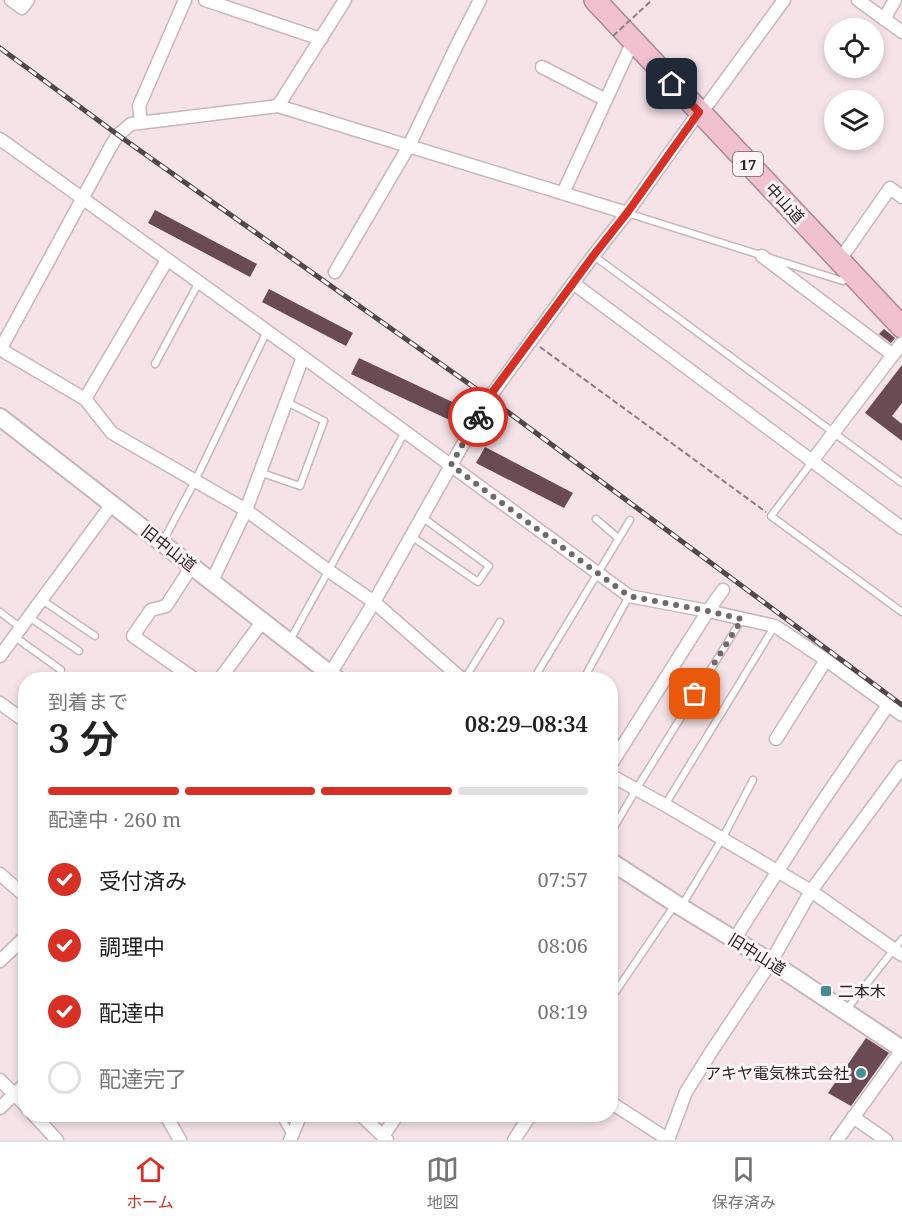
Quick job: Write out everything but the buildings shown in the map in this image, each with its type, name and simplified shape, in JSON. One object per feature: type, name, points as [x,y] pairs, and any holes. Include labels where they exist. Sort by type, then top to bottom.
[{"type":"highway","name":"中山道","points":[[595,0],[623,38],[703,108],[846,251],[902,311]]},
{"type":"highway","name":"中山道","points":[[610,0],[852,276],[902,327]]},
{"type":"main road","name":"旧中山道","points":[[0,417],[212,581],[324,672]]},
{"type":"main road","name":"旧中山道","points":[[618,866],[771,962],[902,1049]]},
{"type":"street","points":[[11,0],[22,8],[28,0]]},
{"type":"street","points":[[141,122],[139,106],[185,0]]},
{"type":"street","points":[[205,0],[321,39]]},
{"type":"street","points":[[278,106],[345,0]]},
{"type":"street","points":[[335,272],[409,146],[480,0]]},
{"type":"street","points":[[334,672],[489,398],[784,0]]},
{"type":"street","points":[[895,0],[884,19],[902,32]]},
{"type":"street","points":[[861,1],[883,18]]},
{"type":"street","points":[[563,193],[606,100],[623,38]]},
{"type":"street","points":[[542,67],[606,100]]},
{"type":"street","points":[[454,672],[374,602],[246,510],[112,433],[85,399],[5,352],[1,347],[118,135],[131,124],[278,106],[627,213]]},
{"type":"street","points":[[0,139],[629,596],[775,626],[902,716]]},
{"type":"street","points":[[846,251],[890,188],[902,197]]},
{"type":"street","points":[[762,256],[893,355]]},
{"type":"street","points":[[85,399],[167,260]]},
{"type":"street","points":[[573,283],[902,528]]},
{"type":"street","points":[[812,461],[902,343]]},
{"type":"street","points":[[212,581],[246,510],[303,357]]},
{"type":"street","points":[[2,651],[112,504]]},
{"type":"street","points":[[184,672],[133,636],[151,610],[166,606],[192,566]]},
{"type":"street","points":[[618,753],[723,590]]},
{"type":"street","points":[[225,672],[262,622]]},
{"type":"street","points":[[776,739],[826,660]]},
{"type":"street","points":[[0,703],[18,716]]},
{"type":"street","points":[[734,940],[816,811],[888,705]]},
{"type":"street","points":[[618,1107],[668,1140],[686,1092],[771,962],[811,891],[902,767]]},
{"type":"street","points":[[618,779],[811,891],[898,952]]},
{"type":"street","points":[[0,874],[18,890]]},
{"type":"street","points":[[0,961],[18,944]]},
{"type":"street","points":[[837,1140],[902,1049]]},
{"type":"street","points":[[0,1080],[18,1098]]},
{"type":"street","points":[[0,1108],[18,1090]]},
{"type":"street","points":[[853,1117],[886,1140]]},
{"type":"street","points":[[40,1122],[57,1140]]},
{"type":"street","points":[[170,1122],[180,1140]]},
{"type":"street","points":[[291,1138],[298,1122]]},
{"type":"street","points":[[368,1122],[385,1138],[394,1122]]},
{"type":"street","points":[[515,1140],[526,1122]]},
{"type":"lane","points":[[627,213],[843,281],[852,276]]},
{"type":"lane","points":[[593,256],[902,483]]},
{"type":"lane","points":[[155,364],[199,282]]},
{"type":"lane","points":[[162,543],[195,481],[267,331]]},
{"type":"lane","points":[[259,472],[300,486],[324,421],[286,401]]},
{"type":"lane","points":[[289,643],[405,432]]},
{"type":"lane","points":[[812,461],[771,516],[902,612]]},
{"type":"lane","points":[[411,536],[478,582],[489,566],[422,517]]},
{"type":"lane","points":[[596,519],[618,538]]},
{"type":"lane","points":[[538,672],[630,520]]},
{"type":"lane","points":[[587,672],[629,596]]},
{"type":"lane","points":[[42,600],[95,636]]},
{"type":"lane","points":[[0,612],[18,632],[61,670]]},
{"type":"lane","points":[[29,617],[80,651]]},
{"type":"lane","points":[[618,820],[742,619]]},
{"type":"lane","points":[[468,672],[500,622]]},
{"type":"lane","points":[[665,805],[775,626]]},
{"type":"lane","points":[[618,989],[678,905],[722,838],[753,780]]},
{"type":"lane","points":[[845,1011],[898,952],[902,939]]},
{"type":"lane","points":[[283,1122],[291,1138]]},
{"type":"path","points":[[623,38],[639,12],[652,0]]},
{"type":"path","points":[[531,340],[771,516]]},
{"type":"railway","points":[[0,48],[118,135],[489,398],[902,705]]},
{"type":"way so far","points":[[478,417],[451,465],[629,596],[742,619],[695,694]]},
{"type":"place","name":"二本木","points":[[826,991]]},
{"type":"place","name":"アキヤ電気株式会社","points":[[861,1073]]},
{"type":"route","points":[[478,417],[491,394],[627,213],[699,112],[672,84]]}]
